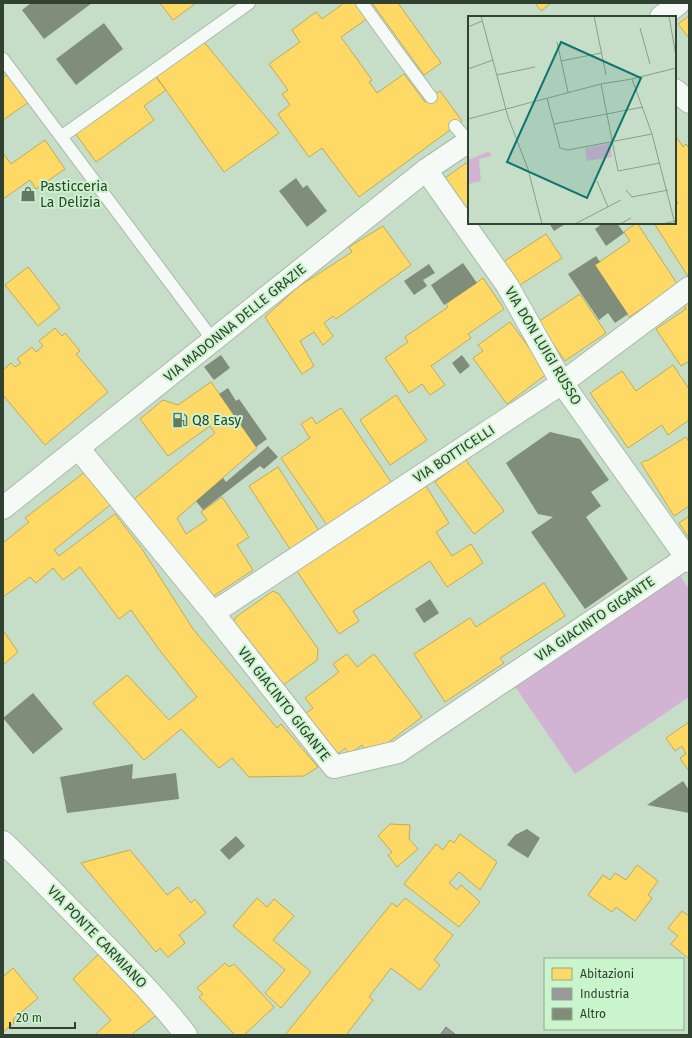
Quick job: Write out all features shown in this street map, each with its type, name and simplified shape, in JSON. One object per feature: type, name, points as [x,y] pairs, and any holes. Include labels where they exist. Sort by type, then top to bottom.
[{"type":"street","points":[[662,16],[679,3]]},
{"type":"street","points":[[676,91],[689,102]]},
{"type":"street","name":"VIA MADONNA DELLE GRAZIE","points":[[3,508],[426,170],[464,136]]},
{"type":"street","name":"VIA DON LUIGI RUSSO","points":[[426,170],[507,286],[562,383],[688,558]]},
{"type":"street","name":"VIA BOTTICELLI","points":[[213,612],[562,383],[689,288]]},
{"type":"street","name":"VIA GIACINTO GIGANTE","points":[[78,448],[213,612],[334,767],[398,752],[688,558]]},
{"type":"street","name":"VIA PONTE CARMIANO","points":[[3,842],[138,980],[173,1017],[186,1035]]},
{"type":"lane","points":[[61,137],[249,3]]},
{"type":"lane","points":[[362,3],[431,97]]},
{"type":"lane","points":[[3,60],[213,340]]},
{"type":"shaded area","points":[[679,574],[689,589],[689,697],[575,774],[514,685]]},
{"type":"building: Abitazioni","points":[[160,3],[196,3],[173,20]]},
{"type":"building: Abitazioni","points":[[344,3],[356,3],[368,18],[341,37],[372,80],[369,82],[377,93],[404,74],[425,102],[440,91],[462,121],[359,197],[322,148],[309,157],[278,114],[290,105],[282,94],[288,90],[269,64],[300,42],[292,30],[316,12],[322,19]]},
{"type":"building: Abitazioni","points":[[372,3],[398,3],[441,63],[424,75]]},
{"type":"building: Abitazioni","points":[[535,3],[551,3],[541,11]]},
{"type":"building: Abitazioni","points":[[689,16],[689,38],[678,24]]},
{"type":"building: Abitazioni","points":[[204,42],[279,133],[224,172],[156,76]]},
{"type":"building: Abitazioni","points":[[9,73],[29,102],[3,120],[3,78]]},
{"type":"building: Abitazioni","points":[[155,76],[166,90],[144,106],[154,120],[96,162],[75,133]]},
{"type":"building: Abitazioni","points":[[676,136],[683,147],[686,144],[689,148],[689,278],[655,224],[676,224],[676,204],[678,203],[676,200]]},
{"type":"building: Abitazioni","points":[[45,140],[65,169],[36,189],[30,180],[3,199],[3,153],[11,164]]},
{"type":"building: Abitazioni","points":[[468,162],[468,212],[445,178]]},
{"type":"building: Abitazioni","points":[[638,224],[678,285],[629,317],[595,265],[630,241],[624,232]]},
{"type":"building: Abitazioni","points":[[383,226],[411,265],[336,319],[333,316],[324,323],[333,336],[323,345],[314,332],[300,341],[314,366],[302,374],[265,317],[298,287],[352,252],[349,247]]},
{"type":"building: Abitazioni","points":[[546,234],[562,258],[515,288],[500,264]]},
{"type":"building: Abitazioni","points":[[28,267],[60,308],[38,326],[5,285]]},
{"type":"building: Abitazioni","points":[[483,278],[504,309],[468,334],[471,338],[431,366],[445,385],[430,395],[422,384],[409,393],[385,358],[408,342],[405,337],[448,307],[446,304]]},
{"type":"building: Abitazioni","points":[[580,294],[606,333],[565,361],[538,322]]},
{"type":"building: Abitazioni","points":[[689,302],[689,361],[681,366],[656,329],[686,309],[684,305]]},
{"type":"building: Abitazioni","points":[[510,322],[548,373],[507,404],[473,358],[483,351],[478,345]]},
{"type":"building: Abitazioni","points":[[55,328],[62,336],[65,333],[80,351],[76,354],[108,392],[45,445],[3,395],[3,370],[11,363],[15,367],[21,363],[17,359],[32,347],[36,352],[43,346],[39,341]]},
{"type":"building: Abitazioni","points":[[673,365],[689,389],[689,420],[668,435],[662,425],[628,448],[590,393],[622,371],[636,391]]},
{"type":"building: Abitazioni","points":[[211,382],[257,448],[177,518],[186,534],[207,520],[201,512],[222,497],[249,537],[237,545],[253,570],[209,599],[133,500],[215,433],[210,426],[168,456],[140,419],[163,400],[178,405]]},
{"type":"building: Abitazioni","points":[[396,395],[427,440],[390,465],[360,420]]},
{"type":"building: Abitazioni","points":[[341,408],[391,482],[327,525],[281,458],[310,438],[301,424],[312,417],[316,424]]},
{"type":"building: Abitazioni","points":[[686,437],[689,442],[689,506],[674,516],[641,463],[646,460],[647,461]]},
{"type":"building: Abitazioni","points":[[465,459],[504,511],[474,534],[435,482]]},
{"type":"building: Abitazioni","points":[[278,467],[319,531],[290,549],[249,486]]},
{"type":"building: Abitazioni","points":[[85,472],[110,505],[54,550],[59,556],[115,514],[142,549],[193,629],[277,728],[281,724],[318,767],[304,776],[249,777],[232,758],[219,768],[181,729],[144,760],[93,703],[127,675],[169,720],[197,697],[161,652],[131,610],[119,619],[80,567],[63,580],[53,568],[36,583],[30,577],[3,597],[3,543],[29,522],[25,518]]},
{"type":"building: Abitazioni","points":[[426,486],[449,523],[436,532],[452,556],[471,544],[483,563],[447,587],[430,561],[353,611],[359,621],[339,634],[297,571]]},
{"type":"building: Abitazioni","points":[[689,516],[689,538],[679,523]]},
{"type":"building: Abitazioni","points":[[544,583],[565,616],[500,658],[504,663],[445,702],[414,654],[470,618],[476,627]]},
{"type":"building: Abitazioni","points":[[273,591],[279,594],[318,649],[317,660],[279,688],[232,624],[236,617]]},
{"type":"building: Abitazioni","points":[[3,630],[18,652],[3,665]]},
{"type":"building: Abitazioni","points":[[347,654],[357,667],[374,654],[422,717],[370,756],[362,745],[349,754],[345,748],[333,758],[302,716],[313,708],[305,698],[339,672],[333,664]]},
{"type":"building: Abitazioni","points":[[689,722],[689,771],[680,758],[686,754],[682,746],[675,751],[666,738]]},
{"type":"building: Abitazioni","points":[[390,824],[410,825],[409,839],[418,849],[397,867],[388,855],[392,852],[378,836]]},
{"type":"building: Abitazioni","points":[[460,834],[497,862],[480,890],[459,872],[449,883],[457,890],[461,885],[480,902],[459,927],[404,884],[436,844],[443,850],[450,840],[454,843]]},
{"type":"building: Abitazioni","points":[[130,850],[167,895],[178,887],[191,903],[195,899],[206,913],[179,935],[185,943],[168,957],[160,948],[156,952],[81,863]]},
{"type":"building: Abitazioni","points":[[637,865],[658,881],[648,895],[652,898],[635,921],[616,907],[612,912],[588,895],[603,875],[610,880],[615,873],[626,880]]},
{"type":"building: Abitazioni","points":[[257,898],[267,907],[274,899],[294,916],[273,940],[311,972],[281,1008],[265,993],[285,970],[233,926]]},
{"type":"building: Abitazioni","points":[[405,898],[453,935],[434,960],[440,965],[420,990],[391,968],[369,997],[373,1000],[346,1035],[285,1035],[392,903],[397,907]]},
{"type":"building: Abitazioni","points":[[682,911],[689,916],[689,959],[671,944],[678,936],[668,928]]},
{"type":"building: Abitazioni","points":[[100,953],[158,1014],[131,1035],[95,1035],[111,1020],[73,979]]},
{"type":"building: Abitazioni","points":[[225,963],[229,967],[234,964],[274,1007],[244,1035],[235,1035],[199,997],[203,994],[197,988]]},
{"type":"building: Abitazioni","points":[[13,968],[38,998],[13,1019],[14,1023],[3,1032],[3,977]]},
{"type":"building: Industria","points":[[446,1027],[456,1035],[440,1035]]},
{"type":"building: Altro","points":[[31,3],[92,3],[44,39],[22,10]]},
{"type":"building: Altro","points":[[104,23],[123,49],[76,85],[56,59]]},
{"type":"building: Altro","points":[[296,178],[303,188],[307,185],[327,211],[307,227],[279,191]]},
{"type":"building: Altro","points":[[550,224],[565,224],[554,231]]},
{"type":"building: Altro","points":[[602,224],[618,224],[624,233],[606,246],[595,229]]},
{"type":"building: Altro","points":[[596,256],[600,262],[595,265],[628,314],[615,323],[608,313],[599,320],[568,274]]},
{"type":"building: Altro","points":[[463,263],[477,283],[444,305],[431,285]]},
{"type":"building: Altro","points":[[429,264],[435,273],[423,280],[427,286],[414,295],[404,281]]},
{"type":"building: Altro","points":[[221,355],[230,368],[214,380],[204,367]]},
{"type":"building: Altro","points":[[462,355],[470,366],[460,374],[452,363]]},
{"type":"building: Altro","points":[[228,388],[236,401],[239,399],[267,439],[256,447],[219,394]]},
{"type":"building: Altro","points":[[550,432],[580,439],[609,480],[591,492],[601,506],[586,517],[628,579],[585,609],[531,532],[553,517],[538,514],[506,463]]},
{"type":"building: Altro","points":[[268,446],[278,457],[264,469],[260,466],[203,510],[196,501],[223,478],[226,482]]},
{"type":"building: Altro","points":[[430,599],[439,613],[424,623],[415,609]]},
{"type":"building: Altro","points":[[33,693],[63,729],[33,754],[3,718]]},
{"type":"building: Altro","points":[[133,764],[132,779],[176,773],[179,799],[67,813],[60,777]]},
{"type":"building: Altro","points":[[683,781],[689,790],[689,813],[647,805]]},
{"type":"building: Altro","points":[[527,829],[540,838],[528,858],[507,845],[515,835]]},
{"type":"building: Altro","points":[[236,836],[245,846],[229,860],[220,850]]},
{"type":"place","name":"Pasticceria La Delizia","points":[[28,194]]},
{"type":"place","name":"Q8 Easy","points":[[180,420]]}]
